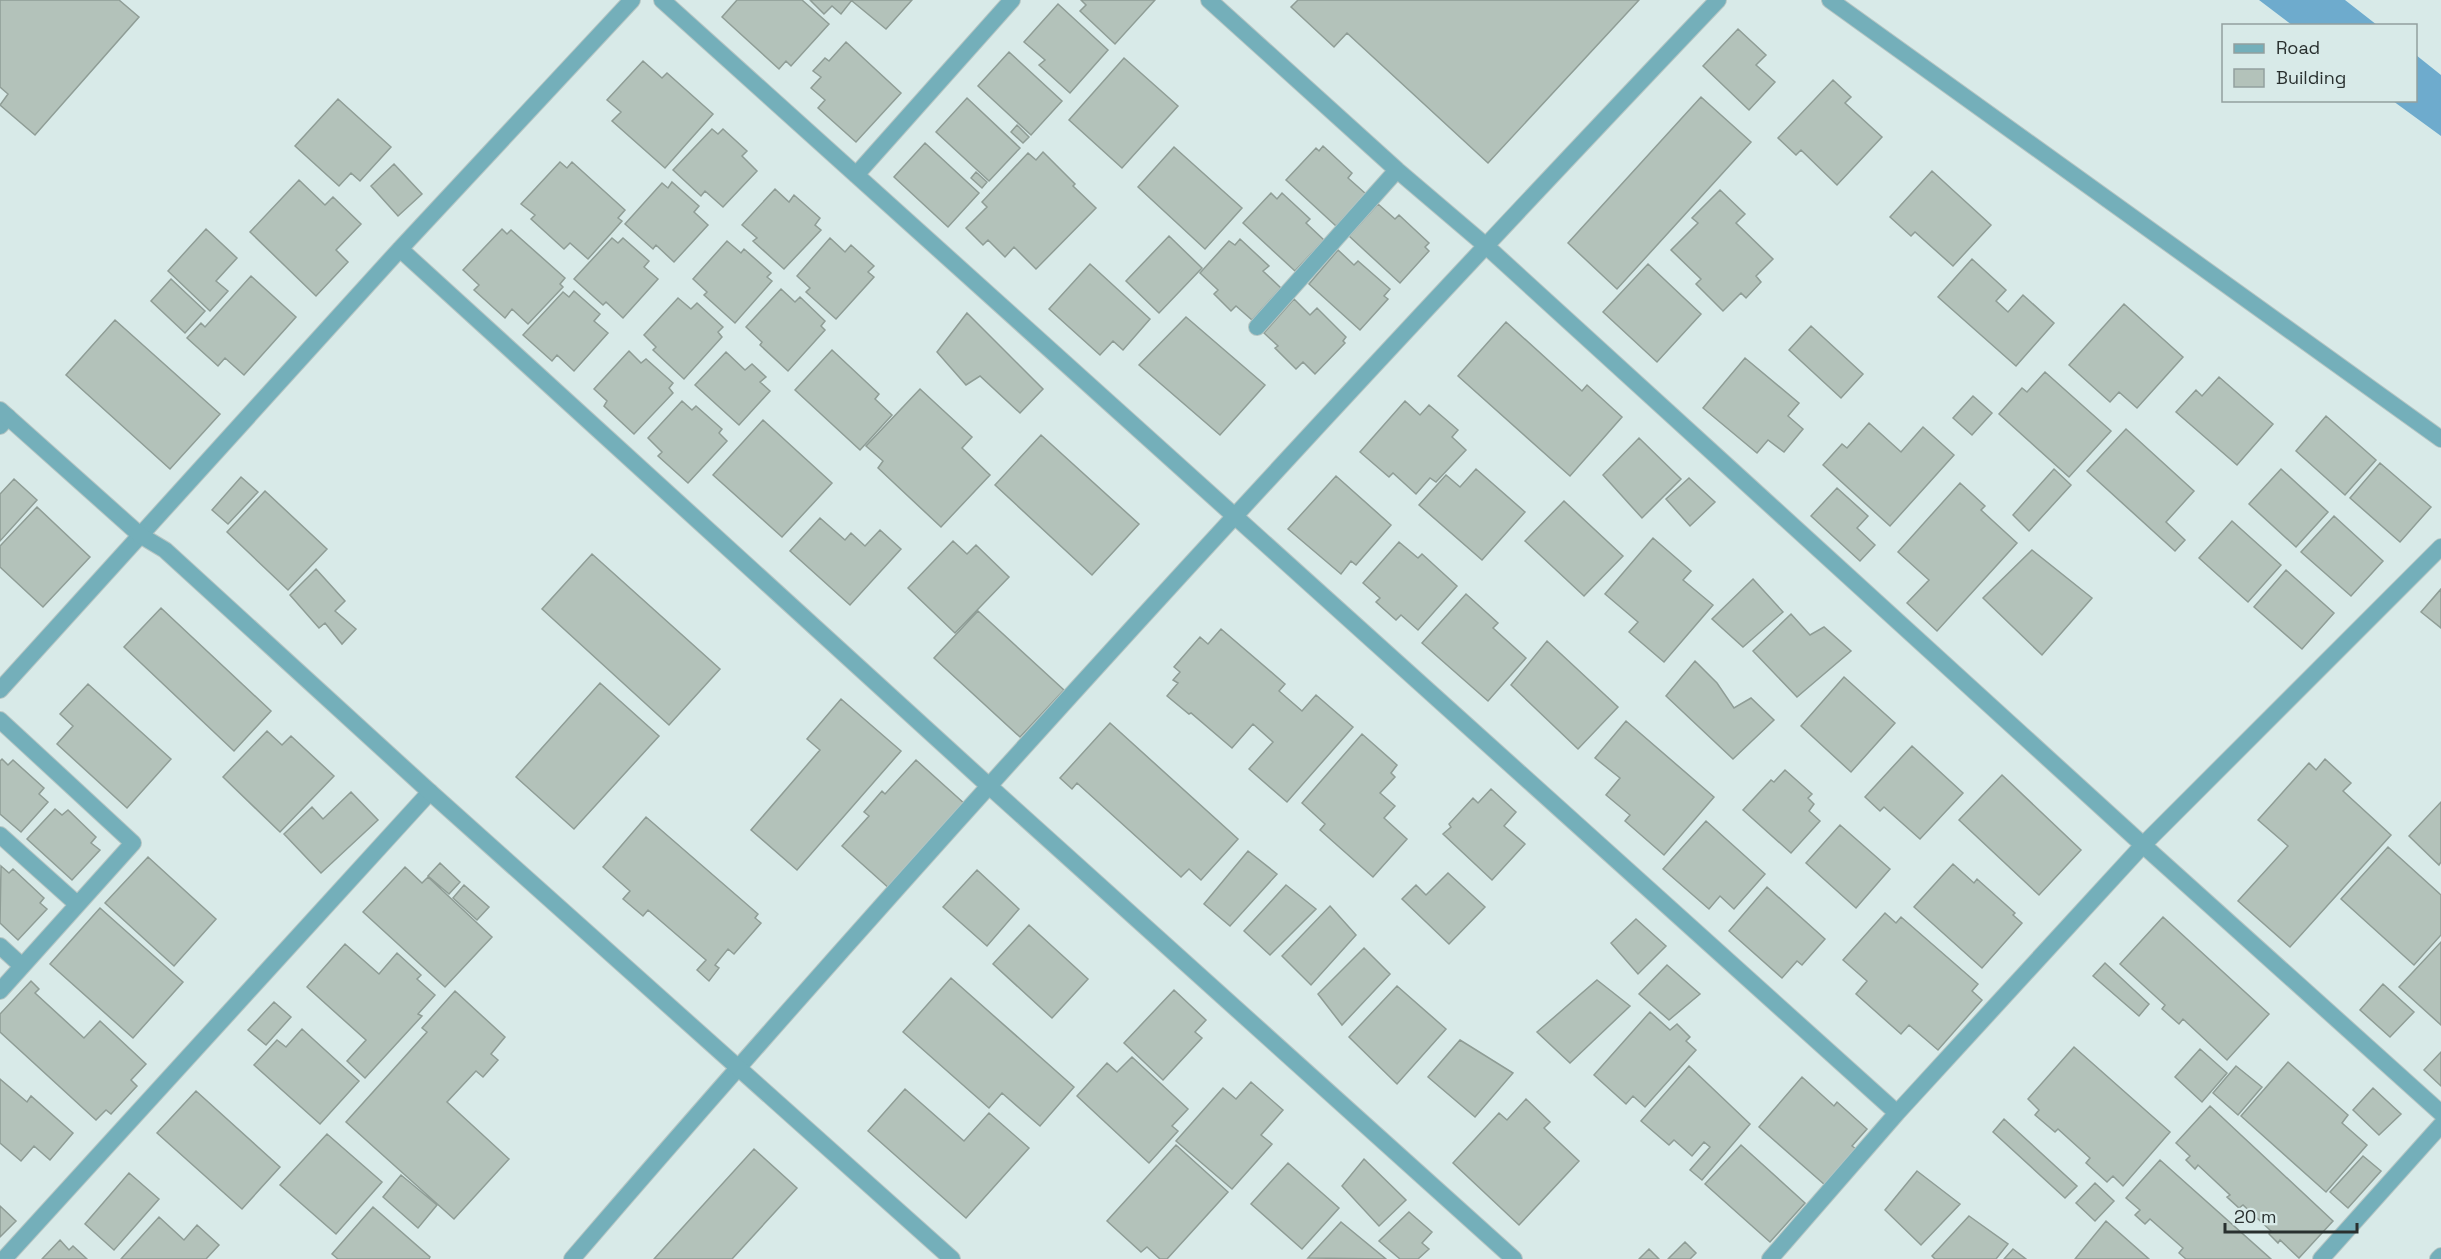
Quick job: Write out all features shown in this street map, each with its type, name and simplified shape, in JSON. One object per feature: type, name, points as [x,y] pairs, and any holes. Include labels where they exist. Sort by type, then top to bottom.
[{"type":"street","points":[[0,690],[400,249],[632,0]]},
{"type":"street","points":[[662,0],[1897,1113]]},
{"type":"street","points":[[856,175],[1012,0]]},
{"type":"street","points":[[1209,0],[1397,170],[1485,245],[2143,845],[2441,1113]]},
{"type":"street","points":[[572,1259],[989,786],[1233,517],[1485,245],[1718,0]]},
{"type":"street","points":[[1830,0],[2441,439]]},
{"type":"street","points":[[1257,327],[1397,170]]},
{"type":"street","points":[[400,249],[989,786],[1514,1259]]},
{"type":"street","points":[[3,418],[140,535],[165,550],[430,792],[952,1259]]},
{"type":"street","points":[[1770,1259],[1897,1113],[2143,845],[2441,548]]},
{"type":"street","points":[[0,720],[132,843],[0,991]]},
{"type":"street","points":[[4,1259],[430,792]]},
{"type":"street","points":[[0,835],[77,904]]},
{"type":"street","points":[[0,946],[22,966]]},
{"type":"street","points":[[2321,1259],[2441,1125]]},
{"type":"water","points":[[2259,0],[2345,0],[2376,24],[2291,24]]},
{"type":"water","points":[[2417,56],[2441,75],[2441,136],[2394,102],[2417,102]]},
{"type":"building","points":[[0,0],[119,0],[139,17],[35,135],[0,105],[8,94],[0,87]]},
{"type":"building","points":[[737,0],[802,0],[829,24],[791,66],[786,61],[779,69],[722,17]]},
{"type":"building","points":[[810,0],[852,0],[841,14],[832,6],[824,14]]},
{"type":"building","points":[[852,0],[912,0],[886,29],[852,1]]},
{"type":"building","points":[[1081,0],[1155,0],[1115,44],[1080,11],[1086,5]]},
{"type":"building","points":[[1298,0],[1639,0],[1488,163],[1347,33],[1334,47],[1291,7]]},
{"type":"building","points":[[1058,4],[1108,50],[1070,93],[1039,65],[1045,60],[1024,42]]},
{"type":"building","points":[[1738,29],[1766,55],[1756,65],[1775,82],[1749,110],[1703,66]]},
{"type":"building","points":[[846,42],[901,93],[856,142],[818,108],[825,100],[811,88],[821,77],[813,71],[825,58],[829,61]]},
{"type":"building","points":[[1009,52],[1062,101],[1031,135],[978,86]]},
{"type":"building","points":[[1124,58],[1178,106],[1122,168],[1069,120]]},
{"type":"building","points":[[643,61],[662,78],[667,73],[713,114],[665,168],[612,121],[621,112],[607,100]]},
{"type":"building","points":[[1833,80],[1851,97],[1845,103],[1882,137],[1837,185],[1801,150],[1796,155],[1778,138]]},
{"type":"building","points":[[1701,97],[1751,142],[1617,289],[1568,243]]},
{"type":"building","points":[[967,98],[1020,148],[989,181],[936,132]]},
{"type":"building","points":[[338,99],[391,147],[360,181],[351,173],[339,186],[295,146]]},
{"type":"building","points":[[1017,125],[1029,137],[1023,143],[1011,132]]},
{"type":"building","points":[[712,129],[718,134],[723,129],[747,151],[742,156],[757,171],[723,207],[705,191],[701,196],[673,170]]},
{"type":"building","points":[[925,143],[979,193],[948,227],[894,177]]},
{"type":"building","points":[[1323,146],[1352,173],[1348,178],[1366,194],[1336,226],[1286,180],[1316,148],[1319,151]]},
{"type":"building","points":[[1174,147],[1242,208],[1205,249],[1138,187]]},
{"type":"building","points":[[1043,152],[1096,208],[1036,269],[1014,247],[1005,257],[988,240],[983,245],[966,228],[987,207],[982,202],[1028,153],[1036,160]]},
{"type":"building","points":[[560,162],[567,168],[572,162],[625,210],[618,218],[622,221],[588,259],[570,243],[564,249],[531,219],[535,215],[521,204]]},
{"type":"building","points":[[394,164],[422,194],[398,216],[371,186]]},
{"type":"building","points":[[1932,171],[1991,225],[1953,266],[1915,232],[1911,236],[1890,217]]},
{"type":"building","points":[[976,172],[987,182],[982,188],[971,178]]},
{"type":"building","points":[[299,180],[325,205],[333,197],[361,224],[336,250],[348,262],[316,296],[250,232]]},
{"type":"building","points":[[672,182],[699,206],[694,212],[708,225],[674,262],[656,245],[653,249],[625,224],[662,183],[668,188]]},
{"type":"building","points":[[775,189],[789,202],[794,195],[820,218],[815,225],[821,230],[784,269],[753,241],[757,238],[742,225]]},
{"type":"building","points":[[1720,190],[1745,214],[1736,223],[1773,259],[1756,276],[1761,282],[1746,298],[1741,293],[1723,311],[1696,284],[1701,279],[1671,250],[1698,223],[1692,218]]},
{"type":"building","points":[[1271,193],[1277,199],[1282,193],[1310,219],[1306,223],[1324,240],[1295,271],[1243,223]]},
{"type":"building","points":[[1378,204],[1395,219],[1399,215],[1429,243],[1425,247],[1429,251],[1400,283],[1349,236]]},
{"type":"building","points":[[206,229],[237,258],[216,281],[228,291],[210,311],[168,271]]},
{"type":"building","points":[[502,229],[507,234],[511,230],[565,278],[560,284],[563,287],[528,324],[512,309],[505,318],[474,290],[479,285],[463,270]]},
{"type":"building","points":[[1169,236],[1202,268],[1159,313],[1126,281]]},
{"type":"building","points":[[612,238],[618,243],[623,238],[649,261],[644,267],[658,279],[623,318],[606,302],[603,305],[574,279]]},
{"type":"building","points":[[830,238],[845,252],[851,245],[874,266],[868,272],[874,277],[836,319],[806,292],[810,288],[797,276]]},
{"type":"building","points":[[1240,239],[1269,266],[1263,271],[1281,288],[1252,320],[1236,306],[1231,311],[1214,294],[1218,290],[1200,273],[1229,241],[1235,245]]},
{"type":"building","points":[[727,241],[741,253],[744,249],[771,273],[767,277],[772,281],[735,323],[704,295],[707,292],[693,279]]},
{"type":"building","points":[[1338,250],[1354,265],[1358,261],[1390,289],[1384,296],[1388,299],[1360,330],[1309,284]]},
{"type":"building","points":[[1972,259],[2006,290],[1996,301],[2008,312],[2023,295],[2054,323],[2016,366],[1938,297]]},
{"type":"building","points":[[1090,264],[1150,319],[1123,350],[1113,341],[1100,355],[1049,309]]},
{"type":"building","points":[[1648,264],[1701,314],[1657,362],[1603,312]]},
{"type":"building","points":[[251,276],[296,317],[244,375],[225,358],[218,366],[187,338],[201,323],[205,327]]},
{"type":"building","points":[[171,279],[205,311],[185,333],[151,301]]},
{"type":"building","points":[[781,289],[795,302],[800,297],[825,321],[821,326],[825,330],[788,371],[760,345],[762,342],[746,327]]},
{"type":"building","points":[[574,291],[600,314],[594,321],[608,333],[574,371],[557,355],[552,361],[523,335],[563,292],[569,297]]},
{"type":"building","points":[[678,298],[691,309],[697,303],[723,327],[718,332],[722,337],[684,379],[653,350],[656,347],[644,335]]},
{"type":"building","points":[[1294,299],[1310,315],[1317,308],[1346,337],[1343,341],[1345,343],[1315,374],[1303,362],[1296,369],[1275,348],[1278,346],[1264,333]]},
{"type":"building","points":[[2124,304],[2183,357],[2137,408],[2119,392],[2110,402],[2069,365]]},
{"type":"building","points":[[967,313],[1043,389],[1020,413],[980,376],[966,385],[937,352]]},
{"type":"building","points":[[1186,317],[1265,385],[1220,435],[1139,365]]},
{"type":"building","points":[[115,320],[220,414],[170,469],[66,375]]},
{"type":"building","points":[[1506,322],[1582,391],[1587,385],[1622,417],[1570,476],[1458,376]]},
{"type":"building","points":[[1811,326],[1863,374],[1841,398],[1789,350]]},
{"type":"building","points":[[832,350],[879,394],[875,399],[892,415],[860,450],[795,390]]},
{"type":"building","points":[[629,351],[641,363],[646,359],[673,383],[669,388],[673,393],[634,434],[604,406],[607,401],[594,389]]},
{"type":"building","points":[[726,352],[745,370],[752,364],[766,377],[760,382],[770,391],[739,425],[695,385]]},
{"type":"building","points":[[1745,358],[1799,403],[1788,416],[1803,429],[1784,452],[1768,440],[1757,453],[1703,408]]},
{"type":"building","points":[[2045,372],[2111,431],[2069,477],[1999,414],[2022,388],[2027,392]]},
{"type":"building","points":[[2219,377],[2273,424],[2237,465],[2176,412],[2196,390],[2202,396]]},
{"type":"building","points":[[920,389],[972,437],[962,448],[990,475],[941,527],[878,468],[883,461],[866,446]]},
{"type":"building","points":[[1973,396],[1992,413],[1972,435],[1953,418]]},
{"type":"building","points":[[682,401],[692,410],[696,406],[722,429],[719,433],[727,441],[688,483],[658,456],[662,452],[648,438]]},
{"type":"building","points":[[1405,401],[1420,415],[1429,405],[1458,430],[1452,437],[1466,450],[1436,482],[1430,478],[1416,494],[1393,473],[1389,477],[1360,452]]},
{"type":"building","points":[[2326,416],[2376,460],[2345,495],[2296,451]]},
{"type":"building","points":[[763,420],[832,483],[782,537],[713,475]]},
{"type":"building","points":[[1869,423],[1901,452],[1923,427],[1954,455],[1890,526],[1823,465],[1842,444],[1847,448]]},
{"type":"building","points":[[2126,429],[2194,491],[2166,522],[2185,540],[2175,551],[2087,471]]},
{"type":"building","points":[[1041,435],[1139,524],[1092,575],[995,485]]},
{"type":"building","points":[[1639,438],[1681,479],[1642,518],[1603,475]]},
{"type":"building","points":[[2380,463],[2431,507],[2400,542],[2350,498]]},
{"type":"building","points":[[1476,469],[1525,512],[1482,560],[1419,505],[1446,475],[1460,487]]},
{"type":"building","points":[[2054,469],[2071,485],[2029,531],[2013,515]]},
{"type":"building","points":[[2281,469],[2328,512],[2296,547],[2249,504]]},
{"type":"building","points":[[1336,476],[1391,525],[1356,565],[1351,561],[1341,574],[1288,529]]},
{"type":"building","points":[[241,477],[258,492],[228,524],[212,510]]},
{"type":"building","points":[[1689,478],[1715,502],[1690,526],[1666,499]]},
{"type":"building","points":[[14,479],[37,500],[0,541],[0,494]]},
{"type":"building","points":[[1960,483],[1985,506],[1981,510],[2017,543],[1937,631],[1907,603],[1929,580],[1898,552]]},
{"type":"building","points":[[1837,488],[1868,516],[1857,528],[1875,545],[1860,561],[1811,516]]},
{"type":"building","points":[[265,491],[327,549],[288,590],[227,532]]},
{"type":"building","points":[[1564,501],[1623,556],[1584,596],[1525,541]]},
{"type":"building","points":[[37,507],[90,557],[43,607],[0,567],[0,546]]},
{"type":"building","points":[[2334,516],[2383,561],[2351,596],[2301,552]]},
{"type":"building","points":[[820,518],[845,540],[851,533],[865,546],[880,530],[901,549],[850,605],[790,551]]},
{"type":"building","points":[[2232,521],[2281,565],[2248,602],[2199,558]]},
{"type":"building","points":[[1653,538],[1691,571],[1683,580],[1713,605],[1664,662],[1629,632],[1638,622],[1605,594]]},
{"type":"building","points":[[953,541],[967,554],[976,545],[1009,577],[955,633],[908,588]]},
{"type":"building","points":[[1399,542],[1418,558],[1422,554],[1457,586],[1418,630],[1401,615],[1396,620],[1376,602],[1380,598],[1363,583]]},
{"type":"building","points":[[2032,550],[2092,598],[2042,655],[1983,598]]},
{"type":"building","points":[[592,554],[720,669],[669,725],[542,609]]},
{"type":"building","points":[[316,569],[345,601],[335,611],[356,629],[342,644],[325,623],[319,628],[290,595]]},
{"type":"building","points":[[2286,570],[2334,613],[2302,649],[2254,607]]},
{"type":"building","points":[[1753,579],[1783,612],[1743,647],[1712,619]]},
{"type":"building","points":[[2441,589],[2441,628],[2421,612]]},
{"type":"building","points":[[1466,594],[1498,623],[1493,628],[1526,658],[1488,701],[1422,643]]},
{"type":"building","points":[[161,608],[271,711],[234,751],[124,647]]},
{"type":"building","points":[[978,611],[1064,690],[1020,737],[934,658]]},
{"type":"building","points":[[1791,614],[1810,635],[1824,627],[1851,651],[1797,697],[1753,651]]},
{"type":"building","points":[[1221,629],[1285,684],[1279,691],[1302,711],[1316,695],[1353,727],[1287,802],[1249,769],[1273,742],[1253,724],[1232,748],[1167,696],[1178,683],[1173,680],[1180,672],[1174,667],[1200,637],[1208,644]]},
{"type":"building","points":[[1547,641],[1618,707],[1578,749],[1511,685]]},
{"type":"building","points":[[1695,661],[1717,683],[1734,708],[1751,698],[1774,720],[1733,759],[1666,696]]},
{"type":"building","points":[[1844,677],[1895,723],[1851,772],[1801,726]]},
{"type":"building","points":[[600,683],[659,736],[574,829],[516,777]]},
{"type":"building","points":[[88,684],[171,759],[127,808],[57,744],[73,726],[60,714]]},
{"type":"building","points":[[841,699],[901,751],[797,870],[751,830],[820,750],[807,739]]},
{"type":"building","points":[[1626,721],[1714,797],[1664,855],[1625,821],[1630,815],[1606,795],[1620,778],[1595,758]]},
{"type":"building","points":[[1110,723],[1238,839],[1201,880],[1189,869],[1181,877],[1077,783],[1072,789],[1060,778]]},
{"type":"building","points":[[267,731],[282,745],[291,736],[334,776],[280,832],[223,777]]},
{"type":"building","points":[[1362,734],[1397,765],[1391,773],[1395,777],[1380,793],[1395,806],[1384,818],[1407,839],[1373,877],[1320,830],[1325,824],[1302,803]]},
{"type":"building","points":[[1912,746],[1963,793],[1920,839],[1884,807],[1880,811],[1865,797]]},
{"type":"building","points":[[2,759],[8,765],[13,760],[44,788],[39,794],[48,802],[21,832],[0,814],[0,761]]},
{"type":"building","points":[[2325,759],[2351,783],[2343,791],[2391,835],[2290,947],[2238,901],[2288,846],[2258,820],[2309,763],[2316,770]]},
{"type":"building","points":[[916,760],[966,805],[891,890],[842,846],[869,816],[864,812],[882,791],[885,794]]},
{"type":"building","points":[[1785,770],[1812,794],[1808,798],[1814,804],[1809,811],[1820,821],[1791,853],[1743,810],[1771,780],[1774,782]]},
{"type":"building","points":[[2002,775],[2081,850],[2039,895],[1959,820]]},
{"type":"building","points":[[1491,789],[1516,812],[1504,826],[1525,844],[1492,880],[1443,834],[1473,798],[1478,803]]},
{"type":"building","points":[[351,792],[378,820],[321,873],[284,834],[312,807],[323,819]]},
{"type":"building","points":[[2441,802],[2441,862],[2439,865],[2409,836]]},
{"type":"building","points":[[55,809],[62,815],[68,810],[96,837],[91,843],[100,850],[72,880],[27,839]]},
{"type":"building","points":[[646,817],[758,914],[755,918],[761,923],[734,954],[728,949],[715,965],[719,968],[709,981],[697,970],[706,960],[648,910],[643,916],[623,899],[630,891],[603,867]]},
{"type":"building","points":[[1706,821],[1765,874],[1734,909],[1720,896],[1709,909],[1663,869]]},
{"type":"building","points":[[1840,825],[1890,869],[1856,908],[1806,863]]},
{"type":"building","points":[[2388,847],[2441,895],[2441,935],[2414,965],[2341,899]]},
{"type":"building","points":[[1248,851],[1277,874],[1230,926],[1204,904]]},
{"type":"building","points":[[148,857],[216,919],[174,966],[105,903]]},
{"type":"building","points":[[440,863],[460,882],[449,894],[428,876]]},
{"type":"building","points":[[1953,864],[1974,883],[1977,879],[2015,913],[2013,915],[2022,923],[1982,968],[1914,907]]},
{"type":"building","points":[[1,866],[9,873],[13,869],[44,898],[40,903],[47,909],[18,940],[0,923]]},
{"type":"building","points":[[405,867],[422,883],[428,877],[492,937],[445,987],[363,912]]},
{"type":"building","points":[[977,870],[1019,909],[987,946],[943,907]]},
{"type":"building","points":[[1448,873],[1485,907],[1449,944],[1402,899],[1416,885],[1426,895]]},
{"type":"building","points":[[464,885],[489,907],[477,920],[453,898]]},
{"type":"building","points":[[1286,885],[1316,909],[1270,955],[1244,931]]},
{"type":"building","points":[[1767,887],[1825,939],[1802,965],[1797,961],[1782,978],[1729,931]]},
{"type":"building","points":[[1330,906],[1356,935],[1311,985],[1282,956]]},
{"type":"building","points":[[100,908],[183,982],[133,1038],[50,964]]},
{"type":"building","points":[[1885,913],[1896,923],[1901,917],[1978,984],[1972,991],[1982,1000],[1938,1050],[1909,1025],[1901,1034],[1856,994],[1867,981],[1843,960]]},
{"type":"building","points":[[2163,917],[2269,1014],[2227,1060],[2183,1019],[2179,1024],[2162,1009],[2165,1005],[2120,964]]},
{"type":"building","points":[[1636,919],[1666,946],[1638,974],[1611,943]]},
{"type":"building","points":[[1029,925],[1088,979],[1052,1018],[993,964]]},
{"type":"building","points":[[2441,942],[2441,1025],[2399,987]]},
{"type":"building","points":[[345,944],[379,974],[397,953],[421,975],[417,979],[435,995],[418,1014],[422,1016],[365,1078],[347,1061],[366,1040],[307,987]]},
{"type":"building","points":[[1364,948],[1390,974],[1342,1025],[1318,994]]},
{"type":"building","points":[[2105,963],[2149,1004],[2139,1016],[2093,976]]},
{"type":"building","points":[[1667,965],[1700,994],[1669,1020],[1639,994]]},
{"type":"building","points":[[951,978],[1074,1087],[1040,1126],[1002,1093],[989,1108],[903,1032]]},
{"type":"building","points":[[1597,980],[1630,1006],[1570,1063],[1537,1032]]},
{"type":"building","points":[[31,981],[39,989],[35,993],[84,1038],[100,1021],[146,1064],[131,1080],[137,1086],[111,1114],[106,1110],[96,1120],[0,1032],[0,1014]]},
{"type":"building","points":[[2383,984],[2414,1012],[2390,1037],[2360,1010]]},
{"type":"building","points":[[1397,986],[1446,1029],[1397,1084],[1349,1037]]},
{"type":"building","points":[[1174,990],[1206,1020],[1195,1032],[1202,1038],[1163,1080],[1124,1043]]},
{"type":"building","points":[[455,991],[505,1037],[491,1054],[498,1060],[483,1077],[476,1071],[447,1102],[509,1159],[454,1219],[346,1122],[427,1032],[422,1028]]},
{"type":"building","points":[[274,1002],[291,1017],[266,1045],[248,1030]]},
{"type":"building","points":[[1650,1012],[1670,1030],[1677,1024],[1690,1037],[1686,1041],[1696,1050],[1645,1107],[1633,1096],[1626,1104],[1594,1075]]},
{"type":"building","points":[[302,1029],[359,1081],[320,1124],[254,1065],[277,1040],[286,1047]]},
{"type":"building","points":[[1460,1040],[1513,1073],[1475,1117],[1428,1077]]},
{"type":"building","points":[[2074,1047],[2170,1132],[2123,1186],[2113,1176],[2107,1182],[2086,1163],[2090,1158],[2058,1129],[2055,1132],[2035,1115],[2039,1110],[2028,1099]]},
{"type":"building","points":[[2200,1049],[2227,1073],[2202,1102],[2175,1077]]},
{"type":"building","points":[[2441,1052],[2441,1086],[2424,1070]]},
{"type":"building","points":[[1132,1057],[1188,1109],[1172,1126],[1178,1131],[1149,1163],[1077,1096],[1107,1063],[1117,1072]]},
{"type":"building","points":[[2288,1062],[2348,1115],[2342,1123],[2367,1145],[2326,1192],[2241,1116]]},
{"type":"building","points":[[1689,1066],[1750,1124],[1702,1180],[1690,1170],[1710,1147],[1704,1142],[1692,1156],[1674,1140],[1669,1145],[1641,1121]]},
{"type":"building","points":[[2236,1066],[2262,1087],[2238,1115],[2213,1093]]},
{"type":"building","points":[[1802,1077],[1834,1106],[1837,1102],[1867,1129],[1852,1146],[1856,1149],[1825,1185],[1759,1127]]},
{"type":"building","points":[[0,1079],[27,1102],[31,1096],[73,1133],[50,1160],[34,1146],[21,1161],[0,1143]]},
{"type":"building","points":[[1251,1082],[1283,1110],[1261,1135],[1272,1144],[1232,1189],[1176,1141],[1223,1088],[1236,1099]]},
{"type":"building","points":[[2373,1088],[2401,1114],[2379,1135],[2353,1110]]},
{"type":"building","points":[[905,1089],[964,1141],[989,1113],[1029,1148],[966,1218],[868,1131]]},
{"type":"building","points":[[196,1091],[280,1167],[242,1209],[157,1133]]},
{"type":"building","points":[[1526,1099],[1550,1122],[1544,1128],[1579,1161],[1519,1225],[1453,1163],[1499,1113],[1507,1120]]},
{"type":"building","points":[[2210,1106],[2333,1221],[2299,1258],[2280,1240],[2278,1243],[2269,1234],[2271,1231],[2243,1205],[2239,1208],[2227,1197],[2230,1195],[2198,1165],[2195,1169],[2186,1160],[2190,1156],[2176,1143]]},
{"type":"building","points":[[2004,1119],[2077,1186],[2065,1198],[1993,1132]]},
{"type":"building","points":[[327,1134],[382,1182],[336,1234],[280,1185]]},
{"type":"building","points":[[1176,1145],[1228,1192],[1167,1259],[1160,1259],[1147,1247],[1141,1252],[1107,1221]]},
{"type":"building","points":[[1741,1145],[1805,1203],[1770,1242],[1705,1184]]},
{"type":"building","points":[[754,1149],[797,1188],[732,1259],[654,1259]]},
{"type":"building","points":[[2363,1156],[2381,1171],[2348,1208],[2330,1192]]},
{"type":"building","points":[[1364,1159],[1406,1200],[1379,1226],[1342,1186]]},
{"type":"building","points":[[2160,1160],[2271,1259],[2186,1259],[2179,1253],[2183,1248],[2150,1219],[2145,1224],[2135,1215],[2140,1210],[2126,1198]]},
{"type":"building","points":[[1288,1163],[1339,1208],[1302,1249],[1251,1204]]},
{"type":"building","points":[[1917,1171],[1960,1204],[1921,1245],[1885,1210]]},
{"type":"building","points":[[129,1173],[159,1199],[114,1250],[85,1224]]},
{"type":"building","points":[[401,1175],[437,1205],[418,1228],[383,1197]]},
{"type":"building","points":[[2095,1183],[2114,1201],[2095,1221],[2076,1203]]},
{"type":"building","points":[[0,1206],[16,1221],[0,1237]]},
{"type":"building","points":[[373,1207],[430,1257],[429,1259],[338,1259],[332,1254]]},
{"type":"building","points":[[1409,1212],[1432,1232],[1422,1243],[1429,1249],[1418,1259],[1400,1259],[1379,1241]]},
{"type":"building","points":[[1969,1216],[2008,1244],[1996,1259],[1935,1259],[1932,1256]]},
{"type":"building","points":[[159,1217],[184,1240],[197,1225],[219,1245],[206,1259],[121,1259]]},
{"type":"building","points":[[2106,1221],[2149,1259],[2075,1259]]},
{"type":"building","points":[[1341,1222],[1386,1259],[1308,1258]]},
{"type":"building","points":[[60,1240],[69,1250],[73,1246],[87,1259],[42,1259]]},
{"type":"building","points":[[1685,1242],[1696,1253],[1690,1259],[1668,1259]]},
{"type":"building","points":[[1649,1249],[1659,1259],[1639,1259]]},
{"type":"building","points":[[2013,1249],[2026,1259],[2004,1259]]}]
